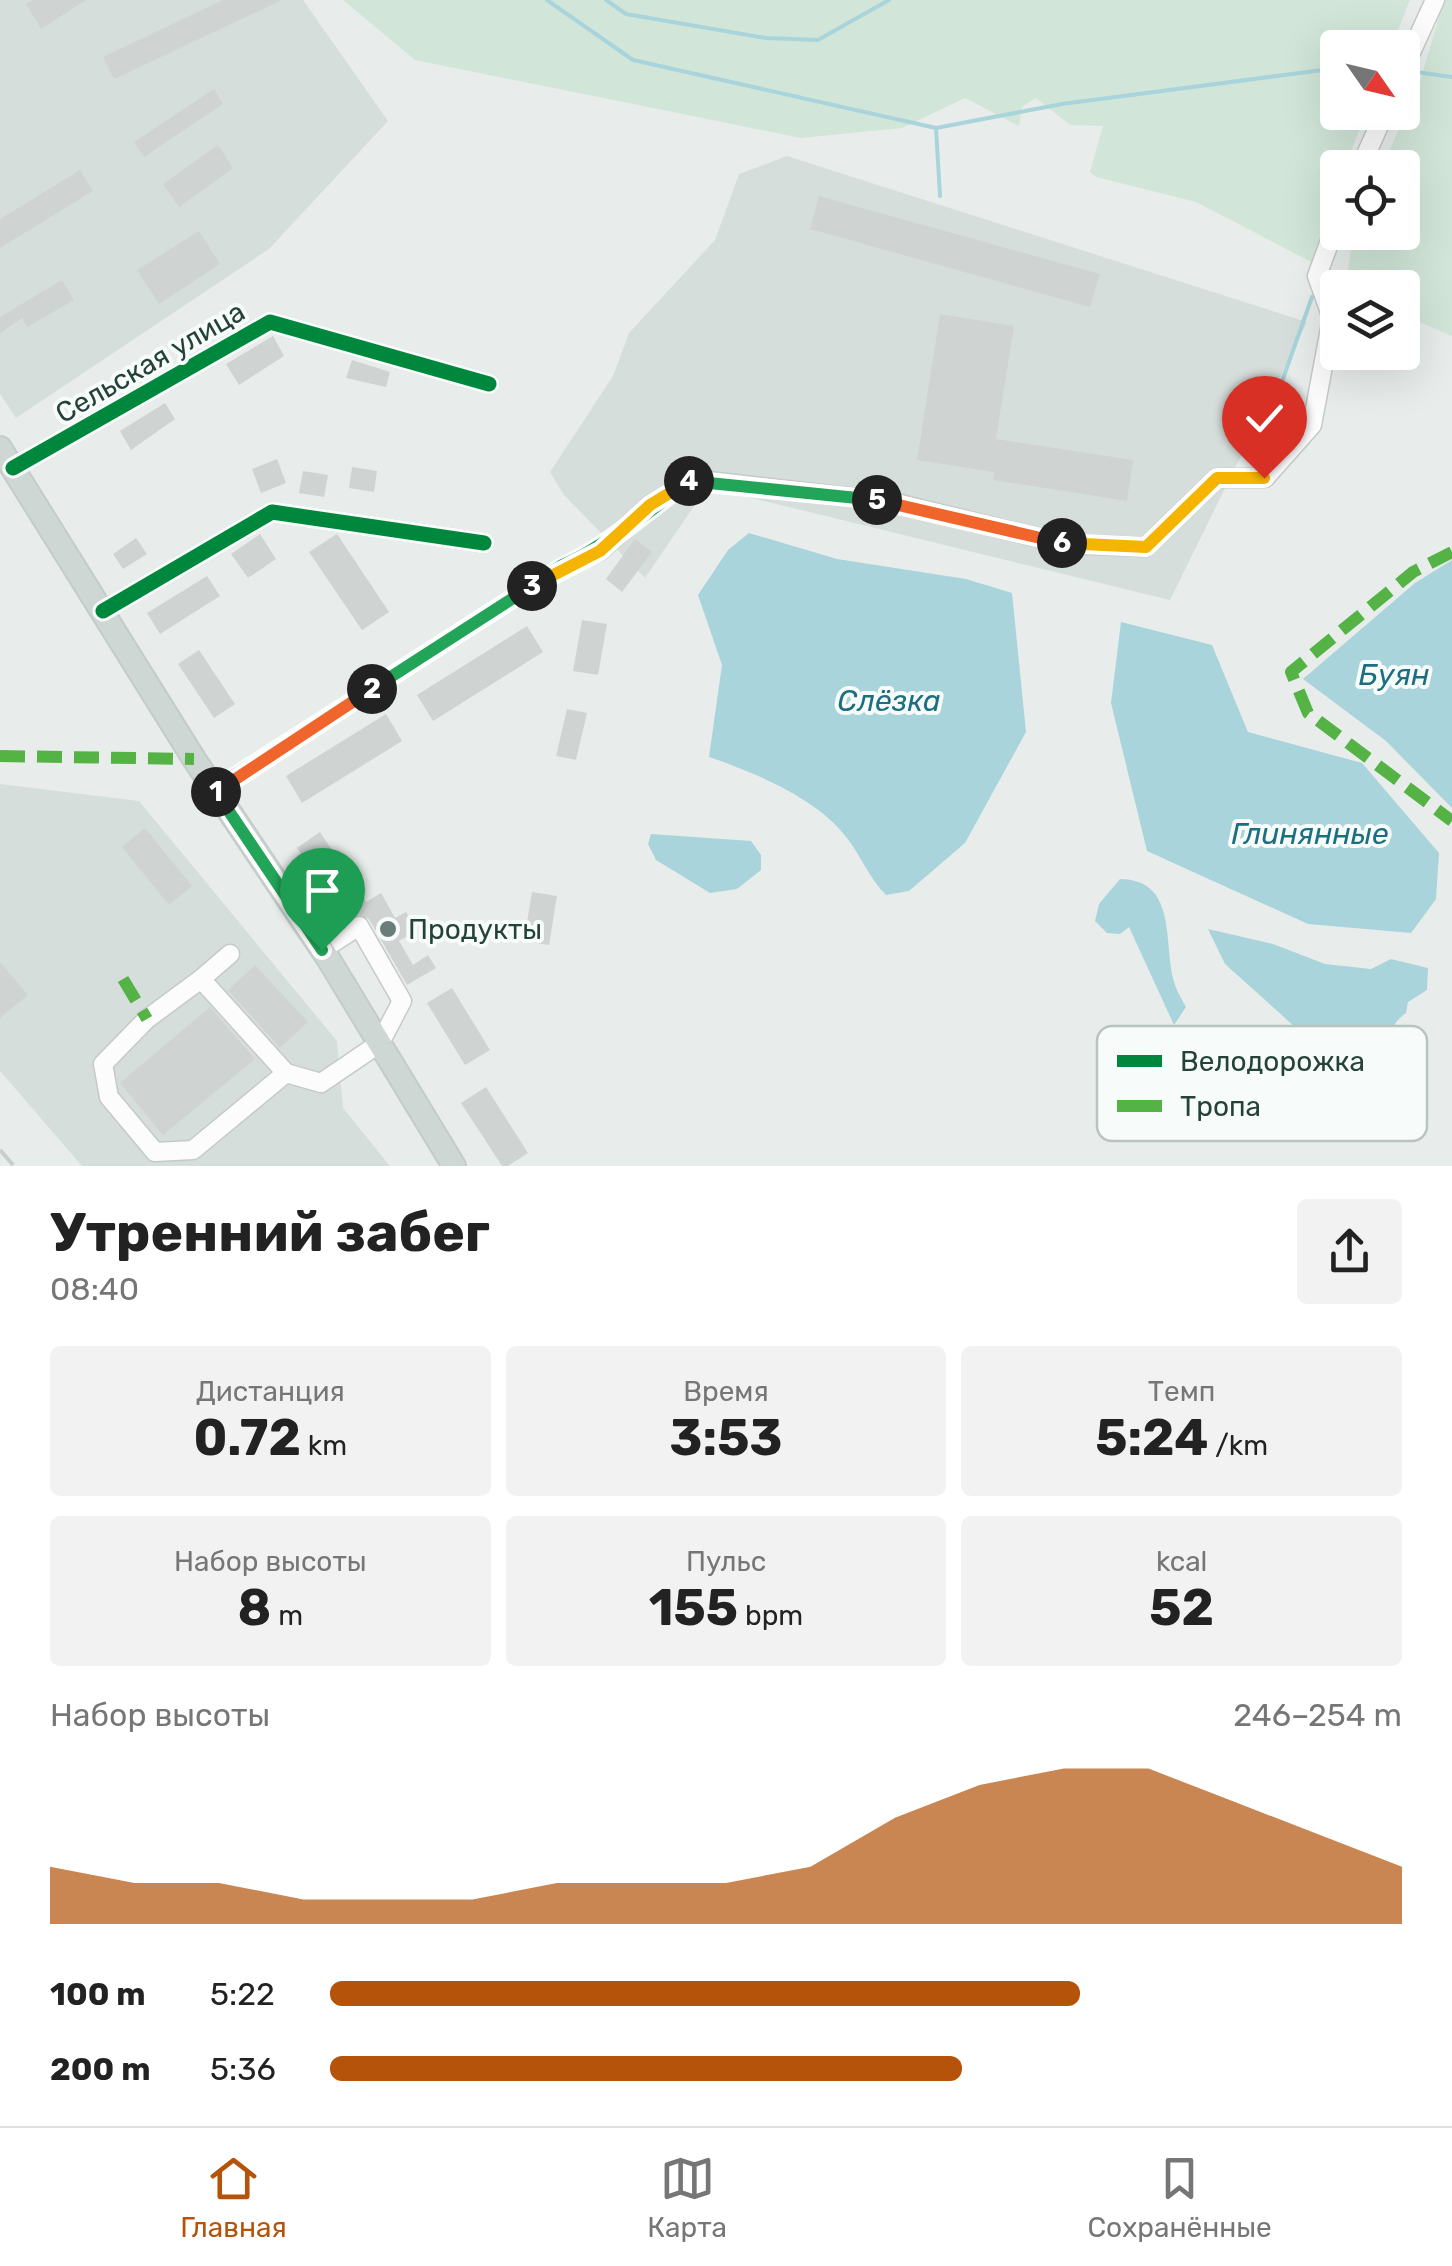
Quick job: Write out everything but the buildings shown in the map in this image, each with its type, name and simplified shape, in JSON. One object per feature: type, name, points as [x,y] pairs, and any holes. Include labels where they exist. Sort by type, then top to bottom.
[{"type":"main road","points":[[0,448],[214,790],[322,950],[454,1166]]},
{"type":"street","points":[[1420,33],[1435,0]]},
{"type":"street","points":[[214,790],[562,567],[600,551],[650,505],[692,479],[892,502],[1064,544],[1146,547],[1217,478],[1264,478],[1312,426],[1332,318],[1317,276],[1327,250]]},
{"type":"street","name":"Сельская улица","points":[[13,468],[270,322],[489,384]]},
{"type":"street","points":[[103,611],[272,512],[484,543]]},
{"type":"street","points":[[201,979],[286,1073],[321,1083],[380,1043],[402,1001],[358,926],[322,950]]},
{"type":"street","points":[[230,954],[146,1020],[103,1064],[109,1096],[155,1152],[194,1150],[286,1073]]},
{"type":"shaded area","points":[[0,0],[303,0],[388,121],[269,249],[16,418],[0,394]]},
{"type":"shaded area","points":[[787,156],[1307,322],[1170,600],[707,487],[645,578],[564,495],[550,472],[613,376],[629,333],[715,240],[739,174]]},
{"type":"shaded area","points":[[0,784],[139,801],[337,1041],[343,1108],[390,1166],[82,1166],[0,1071]]},
{"type":"green space","points":[[343,0],[1410,0],[1398,30],[1320,30],[1320,130],[1359,130],[1352,150],[1320,150],[1320,241],[1313,263],[1196,202],[1096,177],[1090,172],[1103,126],[1070,125],[1036,98],[1022,107],[1019,126],[965,98],[902,128],[801,138],[415,60]]},
{"type":"green space","points":[[1444,0],[1452,0],[1452,336],[1420,322],[1420,270],[1348,270],[1351,250],[1420,250],[1420,150],[1390,150],[1399,130],[1420,130],[1420,82]]},
{"type":"water","name":"Слёзка","points":[[749,533],[837,559],[966,579],[1012,593],[1026,732],[965,843],[909,891],[886,895],[848,840],[815,807],[762,778],[709,757],[722,665],[698,595],[728,550]]},
{"type":"water","name":"Буян","points":[[1452,560],[1452,808],[1386,741],[1303,679],[1415,583]]},
{"type":"water","name":"Глинянные","points":[[1121,622],[1212,645],[1248,732],[1362,763],[1439,853],[1436,899],[1411,933],[1308,924],[1147,851],[1111,703]]},
{"type":"water","points":[[651,834],[751,841],[761,855],[761,870],[737,889],[710,893],[656,860],[648,844]]},
{"type":"water","points":[[1120,879],[1151,889],[1159,900],[1173,978],[1186,1007],[1174,1025],[1129,927],[1120,934],[1107,933],[1095,921],[1099,904]]},
{"type":"water","points":[[1208,929],[1273,944],[1325,964],[1371,969],[1391,959],[1428,968],[1427,990],[1408,1002],[1406,1013],[1395,1026],[1294,1026],[1225,964]]},
{"type":"waterway","points":[[547,0],[633,60],[936,128],[1062,104],[1320,70]]},
{"type":"waterway","points":[[606,0],[626,14],[766,38],[818,40],[889,0]]},
{"type":"waterway","points":[[1420,73],[1452,77]]},
{"type":"waterway","points":[[936,128],[940,196]]},
{"type":"waterway","points":[[1258,449],[1312,297]]},
{"type":"railway","points":[[0,1150],[14,1166]]},
{"type":"marked path","points":[[1452,552],[1413,572],[1291,672],[1308,713],[1452,821]]},
{"type":"marked path","points":[[0,756],[194,759]]},
{"type":"marked path","points":[[123,979],[147,1019]]},
{"type":"cycle path","points":[[13,468],[270,322],[489,384]]},
{"type":"cycle path","points":[[214,790],[562,567],[597,549],[692,479]]},
{"type":"cycle path","points":[[103,611],[272,512],[484,543]]},
{"type":"place","name":"Продукты","points":[[388,929]]},
{"type":"route","points":[[322,950],[214,790],[562,567],[600,551],[650,505],[692,479],[892,502],[1064,544],[1146,547],[1217,478],[1264,478]]}]
